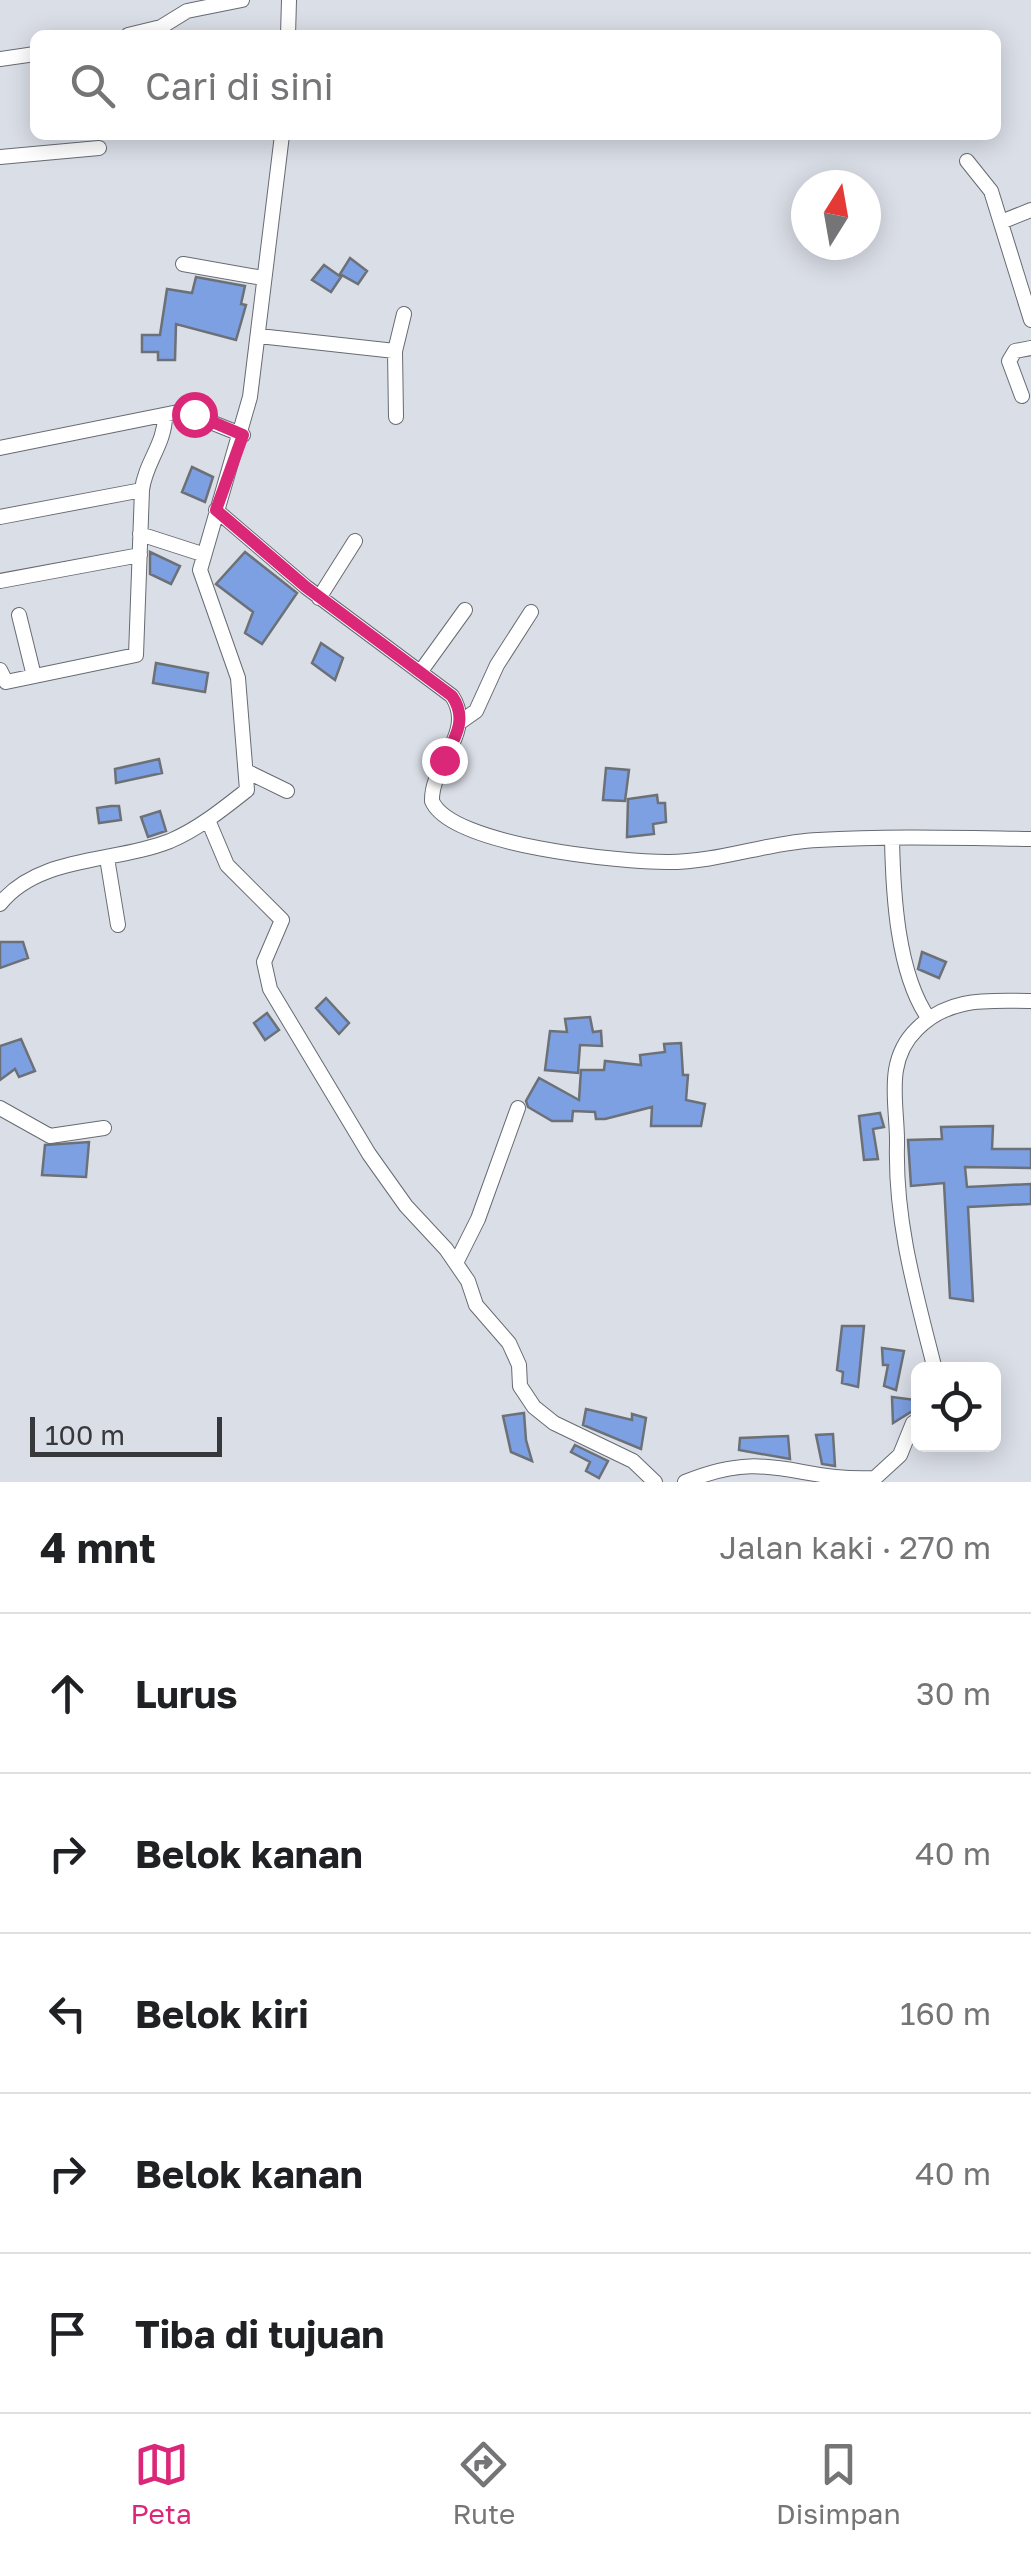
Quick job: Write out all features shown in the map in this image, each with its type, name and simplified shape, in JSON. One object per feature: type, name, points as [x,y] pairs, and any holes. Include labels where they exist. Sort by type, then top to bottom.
[{"type":"street","points":[[149,30],[162,27],[186,11],[242,0]]},
{"type":"street","points":[[288,0],[288,30]]},
{"type":"street","points":[[0,59],[30,55]]},
{"type":"street","points":[[0,904],[30,877],[168,842],[208,820],[247,790],[236,667],[203,588],[202,554],[243,435],[259,336],[281,140]]},
{"type":"street","points":[[0,157],[99,148]]},
{"type":"street","points":[[966,162],[987,183],[1031,320]]},
{"type":"street","points":[[1002,222],[1031,210]]},
{"type":"street","points":[[183,264],[263,278]]},
{"type":"street","points":[[396,417],[395,352],[404,314]]},
{"type":"street","points":[[259,336],[395,352]]},
{"type":"street","points":[[1022,396],[1009,361],[1015,351],[1030,344]]},
{"type":"street","points":[[0,448],[188,412],[243,435]]},
{"type":"street","points":[[0,670],[6,682],[136,655],[144,472],[163,435],[164,416]]},
{"type":"street","points":[[0,517],[142,490]]},
{"type":"street","points":[[216,510],[319,598],[452,696],[460,709],[459,723],[434,781],[434,808],[445,818],[508,840],[572,854],[670,862],[742,856],[816,840],[1031,839]]},
{"type":"street","points":[[140,534],[202,554]]},
{"type":"street","points":[[319,598],[355,540]]},
{"type":"street","points":[[0,581],[140,555]]},
{"type":"street","points":[[421,671],[464,610]]},
{"type":"street","points":[[459,723],[476,711],[497,665],[531,612]]},
{"type":"street","points":[[18,615],[34,676]]},
{"type":"street","points":[[248,772],[287,791]]},
{"type":"street","points":[[208,820],[227,865],[282,920],[264,962],[270,989],[369,1154],[456,1263],[468,1281],[476,1305],[510,1344],[520,1386],[539,1413],[622,1454],[655,1482]]},
{"type":"street","points":[[892,838],[896,922],[913,996],[929,1018]]},
{"type":"street","points":[[106,858],[118,925]]},
{"type":"street","points":[[932,1362],[896,1205],[897,1146],[891,1095],[906,1042],[929,1018],[965,1001],[1031,1001]]},
{"type":"street","points":[[0,1108],[50,1136],[104,1128]]},
{"type":"street","points":[[456,1263],[481,1212],[518,1108]]},
{"type":"street","points":[[685,1482],[723,1466],[766,1464],[824,1478],[874,1478],[900,1455],[911,1427]]},
{"type":"building","points":[[350,258],[367,271],[358,284],[340,274]]},
{"type":"building","points":[[324,265],[341,277],[331,292],[312,280]]},
{"type":"building","points":[[196,277],[245,286],[241,304],[246,305],[236,340],[176,324],[175,360],[158,360],[158,352],[142,352],[142,335],[160,335],[167,289],[192,293]]},
{"type":"building","points":[[192,467],[213,477],[205,502],[182,492]]},
{"type":"building","points":[[150,552],[180,566],[171,584],[150,574]]},
{"type":"building","points":[[245,552],[297,593],[262,644],[245,633],[253,612],[216,584]]},
{"type":"building","points":[[321,643],[343,658],[335,680],[312,663]]},
{"type":"building","points":[[156,663],[208,673],[205,692],[153,683]]},
{"type":"building","points":[[159,759],[162,773],[116,783],[115,769]]},
{"type":"building","points":[[606,768],[629,770],[625,801],[603,800]]},
{"type":"building","points":[[657,795],[658,803],[665,803],[666,822],[653,824],[654,834],[627,837],[628,799]]},
{"type":"building","points":[[119,806],[121,820],[99,823],[97,808]]},
{"type":"building","points":[[160,811],[166,831],[148,837],[141,817]]},
{"type":"building","points":[[0,942],[23,942],[28,958],[0,968]]},
{"type":"building","points":[[922,952],[946,962],[939,978],[918,969]]},
{"type":"building","points":[[326,998],[349,1023],[339,1034],[316,1008]]},
{"type":"building","points":[[267,1013],[279,1030],[265,1040],[254,1023]]},
{"type":"building","points":[[590,1017],[593,1032],[601,1031],[602,1046],[580,1045],[578,1073],[545,1070],[550,1031],[567,1032],[565,1019]]},
{"type":"building","points":[[21,1039],[35,1071],[19,1077],[15,1069],[0,1080],[0,1046]]},
{"type":"building","points":[[681,1043],[683,1075],[688,1075],[686,1100],[705,1104],[701,1126],[651,1126],[652,1107],[605,1119],[596,1119],[595,1112],[573,1111],[572,1121],[552,1121],[528,1107],[526,1101],[539,1078],[579,1100],[581,1070],[604,1070],[605,1061],[641,1065],[640,1055],[665,1052],[664,1044]]},
{"type":"building","points":[[880,1113],[884,1127],[873,1129],[878,1159],[864,1160],[859,1116]]},
{"type":"building","points":[[993,1126],[992,1149],[1031,1149],[1031,1168],[965,1167],[967,1187],[1031,1184],[1031,1204],[968,1207],[973,1301],[950,1298],[944,1183],[911,1186],[908,1140],[942,1139],[941,1127]]},
{"type":"building","points":[[89,1142],[86,1177],[42,1175],[45,1145]]},
{"type":"building","points":[[842,1326],[864,1326],[858,1387],[842,1383],[843,1372],[837,1370]]},
{"type":"building","points":[[882,1348],[904,1351],[896,1390],[884,1386],[888,1365],[883,1365]]},
{"type":"building","points":[[892,1397],[911,1399],[911,1412],[893,1423]]},
{"type":"building","points":[[586,1409],[632,1420],[632,1414],[646,1418],[641,1449],[583,1425]]},
{"type":"building","points":[[524,1413],[532,1461],[511,1452],[503,1416]]},
{"type":"building","points":[[833,1434],[835,1466],[822,1464],[816,1435]]},
{"type":"building","points":[[788,1436],[790,1459],[739,1450],[740,1438]]},
{"type":"building","points":[[575,1445],[608,1461],[599,1478],[586,1471],[590,1462],[571,1452]]},
{"type":"route","points":[[194,414],[243,435],[216,510],[306,587],[452,696],[460,709],[458,733],[444,760]]}]
